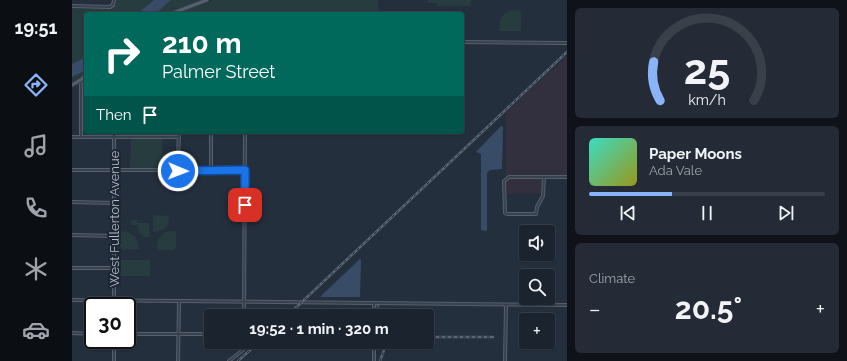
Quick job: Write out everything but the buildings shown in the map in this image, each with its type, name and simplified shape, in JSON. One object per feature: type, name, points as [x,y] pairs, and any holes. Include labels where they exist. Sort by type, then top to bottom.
[{"type":"main road","points":[[175,12],[207,0]]},
{"type":"main road","points":[[72,85],[84,78]]},
{"type":"street","points":[[72,6],[110,7],[113,6],[114,0]]},
{"type":"street","points":[[464,42],[567,43]]},
{"type":"street","points":[[80,137],[81,80]]},
{"type":"street","points":[[211,134],[211,171]]},
{"type":"street","points":[[244,309],[245,134]]},
{"type":"street","points":[[72,137],[179,137],[178,186],[176,188]]},
{"type":"street","name":"West Fullerton Avenue","points":[[114,137],[114,297]]},
{"type":"street","points":[[72,170],[245,170]]},
{"type":"street","points":[[544,177],[543,196],[537,207],[536,214],[505,213],[504,188],[506,179],[509,177],[544,177],[567,177]]},
{"type":"street","points":[[72,202],[114,202]]},
{"type":"street","points":[[72,235],[114,236]]},
{"type":"street","points":[[72,268],[114,268]]},
{"type":"street","points":[[72,300],[84,300]]},
{"type":"street","points":[[136,301],[567,305]]},
{"type":"street","points":[[178,302],[178,361]]},
{"type":"street","points":[[374,304],[374,309]]},
{"type":"street","points":[[505,361],[506,305]]},
{"type":"street","points":[[72,333],[84,334]]},
{"type":"street","points":[[136,334],[204,334]]},
{"type":"street","points":[[114,349],[114,361]]},
{"type":"street","points":[[229,361],[244,349]]},
{"type":"street","points":[[374,349],[374,361]]},
{"type":"shaded area","points":[[567,56],[567,176],[542,176],[542,194],[506,194],[506,112]]},
{"type":"green space","points":[[115,0],[201,0],[168,12],[84,12],[84,73],[72,82],[72,8],[111,8],[115,5]]},
{"type":"green space","points":[[214,0],[378,0],[378,12],[181,12]]},
{"type":"green space","points":[[428,0],[471,0],[471,5],[437,6],[437,3],[428,3]]},
{"type":"green space","points":[[514,10],[521,11],[521,30],[500,31],[500,20],[504,14]]},
{"type":"green space","points":[[131,138],[162,138],[162,154],[177,154],[177,168],[130,169]]},
{"type":"green space","points":[[153,216],[169,216],[169,220],[167,226],[163,230],[153,232]]},
{"type":"green space","points":[[131,220],[137,220],[137,223],[149,223],[150,237],[144,237],[140,234],[137,225],[131,225]]},
{"type":"green space","points":[[120,231],[134,236],[139,249],[123,250],[120,246]]},
{"type":"green space","points":[[169,231],[176,231],[176,247],[174,250],[157,250],[159,238]]},
{"type":"green space","points":[[121,260],[150,260],[150,276],[121,276]]},
{"type":"water","points":[[154,0],[171,0],[157,12],[139,12]]},
{"type":"water","points":[[84,58],[84,71],[72,77],[72,64]]},
{"type":"water","points":[[501,126],[503,127],[502,169],[490,170],[487,173],[486,231],[481,230],[481,154],[476,152]]},
{"type":"water","points":[[360,259],[360,297],[321,297],[322,295]]},
{"type":"railway","points":[[294,309],[567,52]]},
{"type":"railway","points":[[434,337],[493,337]]},
{"type":"railway","points":[[238,361],[251,349]]},
{"type":"railway","points":[[380,361],[385,349]]},
{"type":"route","points":[[178,171],[245,170],[245,205]]}]
